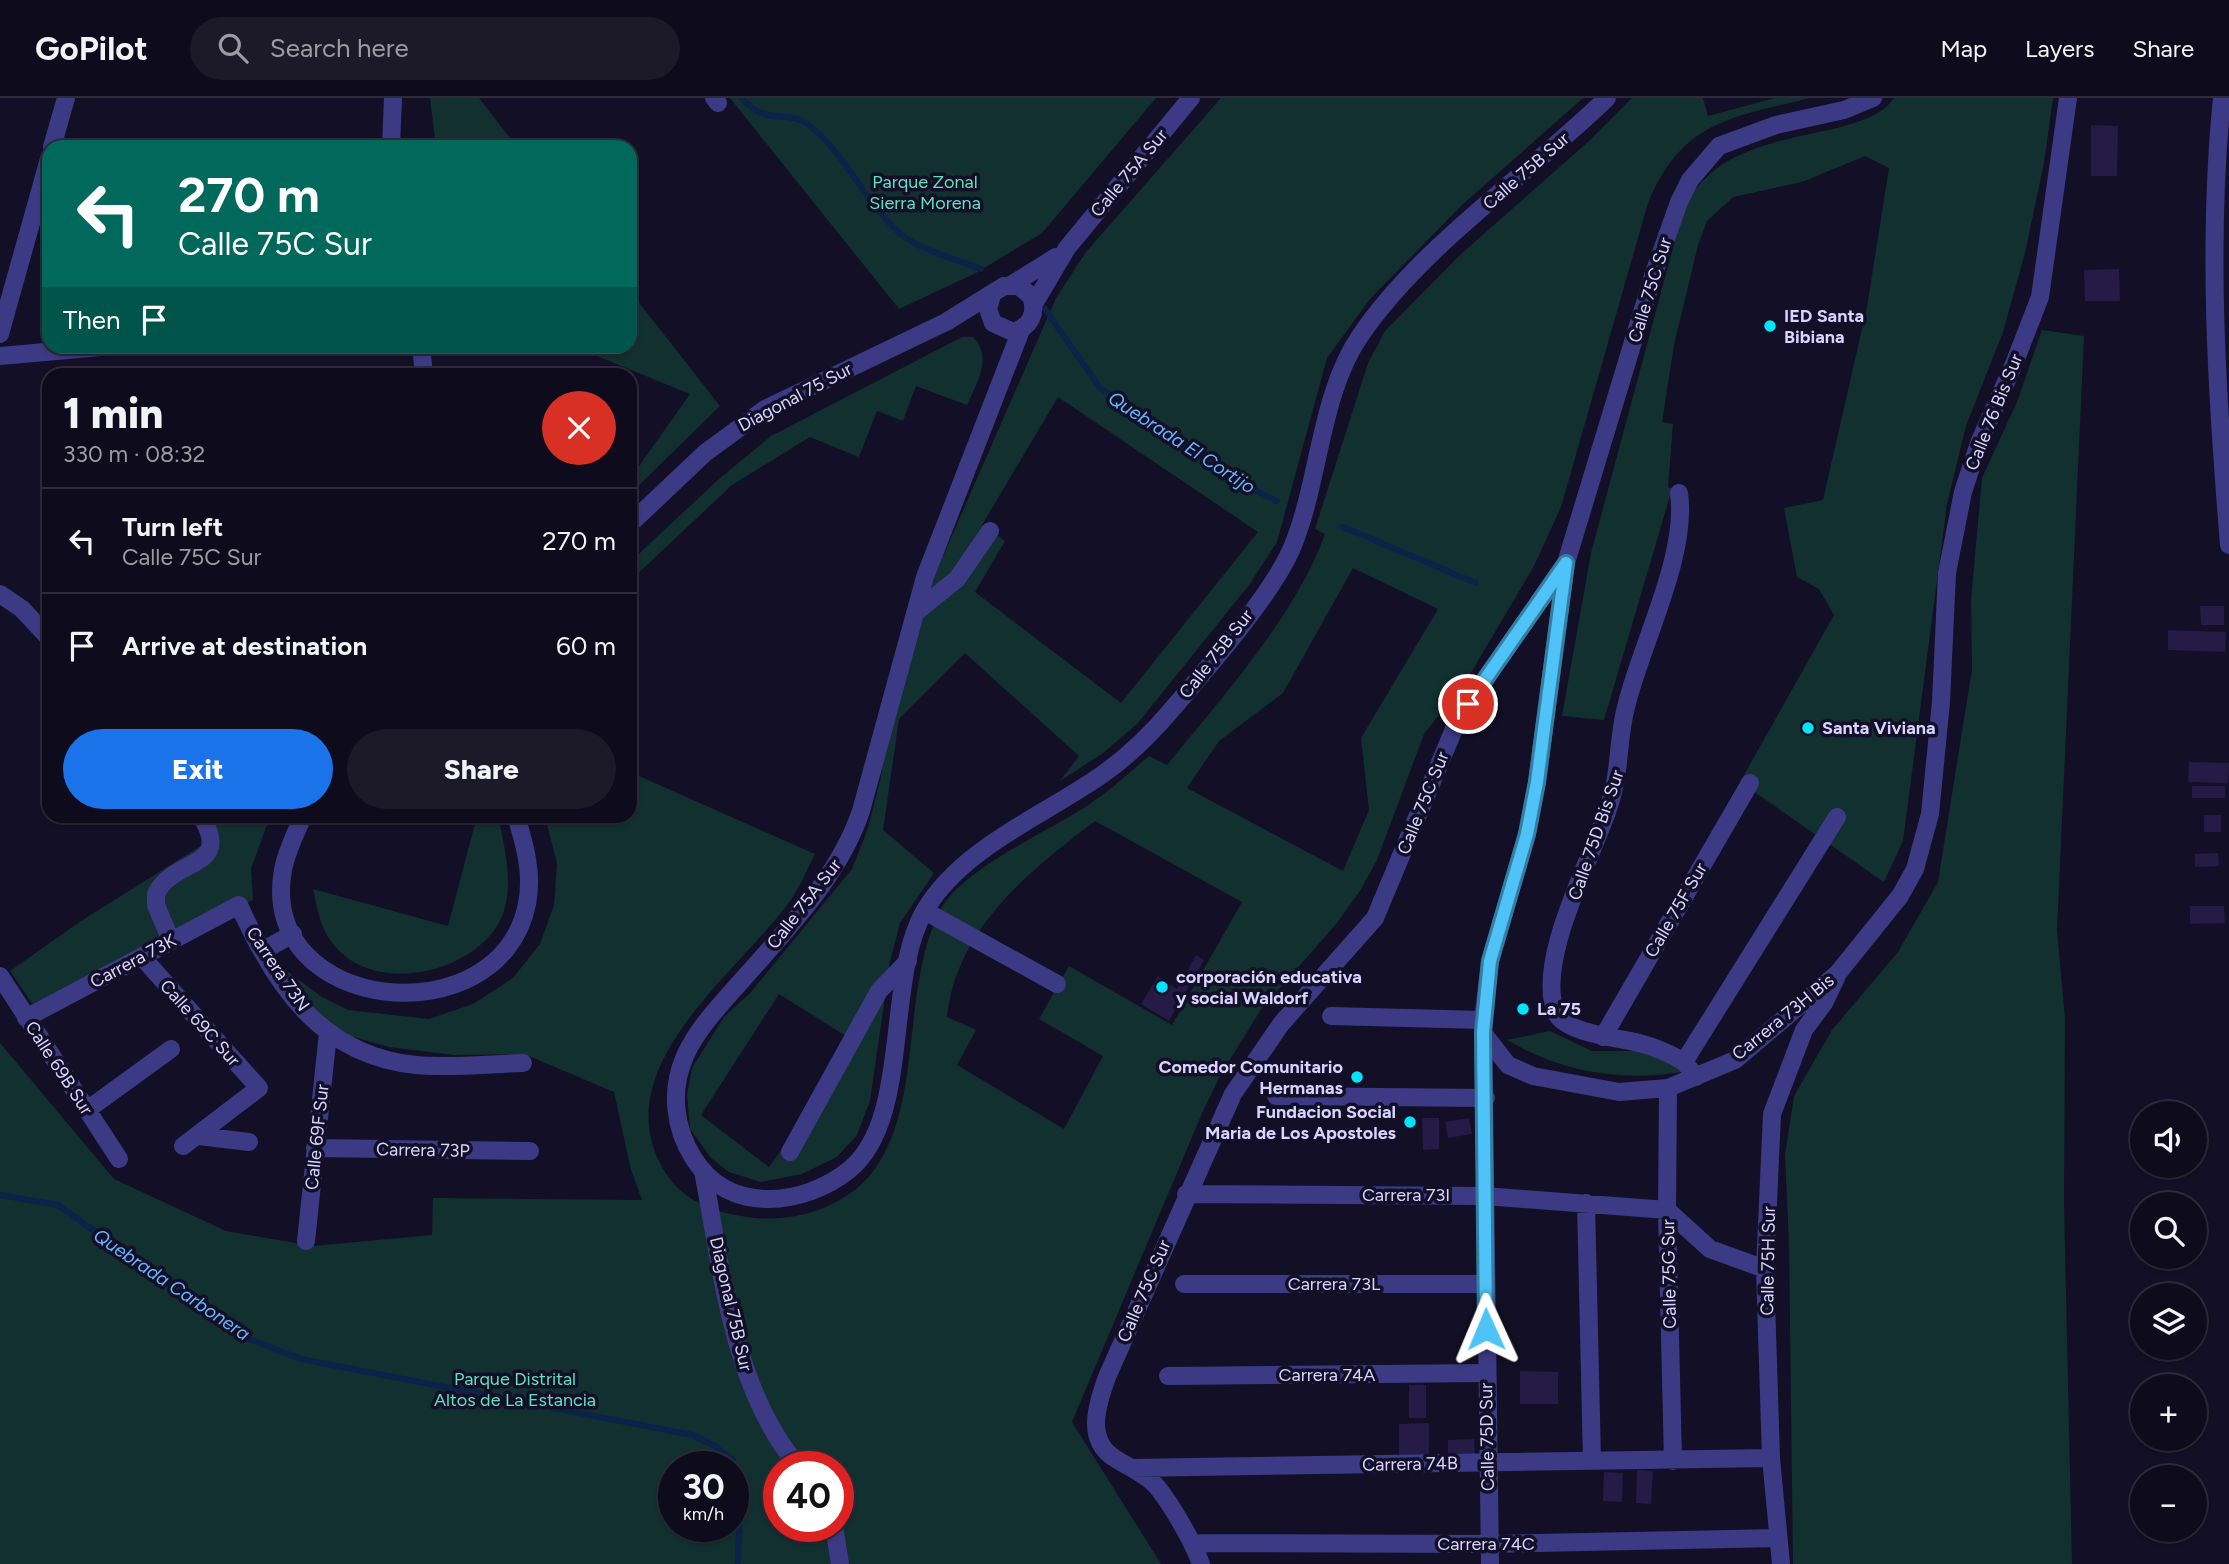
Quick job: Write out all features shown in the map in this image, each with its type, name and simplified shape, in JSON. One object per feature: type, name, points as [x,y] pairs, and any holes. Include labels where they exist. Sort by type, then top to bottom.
[{"type":"street","points":[[54,140],[66,98]]},
{"type":"street","points":[[391,140],[393,98]]},
{"type":"street","name":"Calle 75A Sur","points":[[1034,304],[1067,248],[1191,98]]},
{"type":"street","name":"Calle 75B Sur","points":[[703,1171],[719,1186],[752,1199],[797,1196],[823,1186],[861,1158],[876,1132],[884,1102],[908,961],[925,911],[949,881],[973,860],[1114,766],[1140,744],[1177,704],[1264,594],[1290,551],[1334,394],[1358,338],[1382,307],[1451,237],[1607,98]]},
{"type":"street","name":"Calle 75C Sur","points":[[1201,1564],[1194,1544],[1157,1487],[1110,1456],[1098,1440],[1097,1407],[1186,1194],[1233,1094],[1255,1060],[1281,1024],[1375,918],[1441,755],[1459,720],[1566,563],[1653,276],[1690,180],[1718,146],[1736,137],[1844,110],[1873,98]]},
{"type":"street","name":"Calle 76 Bis Sur","points":[[1878,927],[1915,869],[1924,840],[1941,702],[1947,573],[1953,542],[1964,488],[1979,443],[2014,364],[2039,297],[2068,98]]},
{"type":"street","points":[[2222,98],[2213,198],[2219,394],[2229,545]]},
{"type":"street","points":[[0,334],[42,184]]},
{"type":"street","name":"Calle 75A Sur","points":[[1011,285],[1037,271],[1067,248]]},
{"type":"street","points":[[1011,285],[1026,290],[1034,304],[1032,319],[1021,330],[995,324],[988,309],[992,295],[1011,285]]},
{"type":"street","name":"Diagonal 75 Sur","points":[[637,517],[705,453],[752,417],[946,322],[992,295]]},
{"type":"street","name":"Diagonal 75 Sur","points":[[946,322],[995,324]]},
{"type":"street","name":"Calle 75A Sur","points":[[995,324],[1000,383]]},
{"type":"street","name":"Calle 75A Sur","points":[[703,1171],[680,1131],[676,1095],[685,1056],[721,1004],[818,890],[848,846],[861,811],[938,543],[1021,330]]},
{"type":"street","points":[[0,356],[42,352]]},
{"type":"street","name":"Calle 75D Bis Sur","points":[[1603,1037],[1565,1022],[1557,1014],[1552,991],[1555,947],[1620,772],[1625,711],[1682,516],[1679,493]]},
{"type":"street","points":[[916,612],[957,579],[990,531]]},
{"type":"street","name":"Calle 75D Sur","points":[[1490,1564],[1483,1026],[1490,961],[1524,843],[1537,782],[1566,563]]},
{"type":"street","points":[[0,594],[22,609],[42,630]]},
{"type":"street","name":"Calle 75F Sur","points":[[1603,1037],[1750,783]]},
{"type":"street","points":[[1684,1062],[1837,817]]},
{"type":"street","points":[[171,941],[159,912],[156,894],[168,878],[205,855],[211,847],[211,833],[205,823]]},
{"type":"street","points":[[300,823],[283,869],[283,908],[293,934],[305,952],[322,968],[346,984],[386,994],[427,992],[475,974],[501,953],[517,930],[528,903],[530,874],[518,823]]},
{"type":"street","name":"Carrera 73K","points":[[26,1018],[239,905]]},
{"type":"street","name":"Carrera 73N","points":[[239,905],[262,951],[296,1000],[328,1033],[365,1055],[419,1065],[523,1063]]},
{"type":"street","points":[[925,911],[1057,984]]},
{"type":"street","name":"Carrera 73H Bis","points":[[1483,1026],[1508,1065],[1533,1076],[1619,1092],[1668,1088],[1735,1060],[1838,972],[1878,927]]},
{"type":"street","points":[[262,951],[293,934]]},
{"type":"street","name":"Calle 69C Sur","points":[[142,957],[259,1088],[199,1136]]},
{"type":"street","points":[[790,1152],[879,992],[908,961]]},
{"type":"street","name":"Calle 75H Sur","points":[[1781,1564],[1772,1458],[1765,1269],[1772,1114],[1804,1030],[1824,1003],[1838,972]]},
{"type":"street","name":"Calle 69B Sur","points":[[0,976],[119,1158]]},
{"type":"street","points":[[1331,1016],[1483,1026]]},
{"type":"street","name":"Calle 69F Sur","points":[[306,1241],[328,1033]]},
{"type":"street","points":[[1603,1037],[1641,1043],[1684,1062],[1696,1077]]},
{"type":"street","points":[[87,1110],[171,1049]]},
{"type":"street","name":"Calle 75G Sur","points":[[1668,1088],[1667,1210],[1673,1461]]},
{"type":"street","points":[[1276,1096],[1486,1098]]},
{"type":"street","points":[[183,1146],[199,1136],[249,1142]]},
{"type":"street","name":"Carrera 73P","points":[[315,1148],[530,1151]]},
{"type":"street","name":"Diagonal 75B Sur","points":[[703,1171],[744,1370],[768,1424],[787,1451]]},
{"type":"street","name":"Carrera 73I","points":[[1186,1194],[1485,1196],[1667,1210]]},
{"type":"street","points":[[1586,1203],[1592,1461]]},
{"type":"street","points":[[1667,1210],[1710,1249],[1765,1269]]},
{"type":"street","name":"Carrera 73L","points":[[1184,1284],[1485,1284]]},
{"type":"street","name":"Carrera 74A","points":[[1168,1376],[1486,1373]]},
{"type":"street","name":"Carrera 74B","points":[[1132,1468],[1772,1458]]},
{"type":"street","name":"Carrera 74C","points":[[1194,1544],[1490,1544],[1777,1538]]},
{"type":"street","points":[[837,1542],[840,1564]]},
{"type":"green space","points":[[430,98],[479,98],[512,140],[435,140]]},
{"type":"green space","name":"Parque Zonal Sierra Morena","points":[[730,98],[1156,98],[1042,233],[976,273],[899,309]]},
{"type":"green space","points":[[1221,98],[1583,98],[1462,205],[1370,299],[1327,358],[1277,542],[1249,585],[1138,723],[1102,754],[1060,781],[1079,756],[965,653],[899,719],[883,830],[934,873],[900,923],[890,962],[870,1101],[857,1135],[837,1157],[802,1174],[761,1182],[729,1172],[711,1158],[690,1129],[687,1095],[692,1068],[724,1017],[750,993],[852,869],[868,828],[881,777],[886,732],[937,570],[1056,298],[1086,252]],"holes":[[[1058,397],[1258,532],[1121,703],[975,592],[1005,541],[982,525]],[[779,994],[846,1036],[801,1123],[769,1167],[701,1115]]]},
{"type":"green space","name":"Parque Distrital Altos de La Estancia","points":[[1632,98],[1703,98],[1708,116],[1775,98],[1810,98],[1756,111],[1712,127],[1677,154],[1662,175],[1648,203],[1561,507],[1534,566],[1466,681],[1424,734],[1377,860],[1360,891],[1337,923],[1260,1011],[1221,1074],[1203,1111],[1072,1422],[1161,1564],[0,1564],[0,1043],[114,1179],[226,1231],[313,1246],[432,1235],[433,1198],[642,1200],[631,1170],[614,1092],[524,1054],[454,1055],[389,1047],[346,1035],[308,1005],[283,968],[322,997],[348,1010],[429,1019],[473,1004],[513,978],[540,944],[554,905],[557,863],[547,823],[637,823],[637,775],[815,854],[787,905],[710,992],[684,1025],[664,1059],[651,1094],[649,1130],[662,1167],[677,1187],[695,1201],[741,1216],[790,1217],[837,1202],[864,1182],[884,1155],[897,1123],[905,1088],[920,977],[928,941],[941,909],[952,894],[988,864],[1091,803],[1149,756],[1167,765],[1233,684],[1276,626],[1312,565],[1325,534],[1315,529],[1368,363],[1385,331],[1460,255],[1589,141]],"holes":[[[1353,568],[1438,609],[1361,738],[1369,810],[1343,871],[1187,788],[1219,741],[1283,693]],[[1095,821],[1242,902],[1172,1025],[1069,966],[1039,1019],[1103,1056],[1064,1129],[957,1065],[976,1030],[947,1017],[953,985],[980,929],[1045,860]]]},
{"type":"green space","points":[[1894,98],[2053,98],[2044,163],[2025,253],[2003,332],[1966,426],[1947,504],[1903,841],[1884,882],[1740,782],[1834,615],[1819,589],[1797,577],[1784,508],[1823,500],[1867,307],[1889,168],[1865,156],[1802,182],[1733,197],[1707,221],[1698,245],[1674,345],[1662,422],[1673,424],[1668,487],[1672,489],[1604,720],[1562,716],[1591,553],[1678,229],[1690,198],[1717,168],[1743,153],[1857,122],[1879,112]]},
{"type":"green space","points":[[637,300],[720,406],[637,487],[637,466],[690,394],[637,372],[637,368],[626,368],[592,354],[637,354]]},
{"type":"green space","points":[[2042,330],[2084,336],[2057,930],[2065,1019],[2064,1203],[2072,1564],[1793,1564],[1789,1244],[1785,1155],[1794,1096],[1832,1030],[1898,952],[1938,882],[1972,669],[1971,600],[1982,478],[2017,402]]},
{"type":"green space","points":[[962,337],[973,337],[979,345],[983,362],[967,405],[916,386],[903,421],[877,411],[859,457],[810,437],[732,485],[637,574],[637,555],[719,479],[771,436]]},
{"type":"green space","points":[[210,823],[267,823],[251,869],[253,900],[37,1011],[10,971],[78,923],[218,835]]},
{"type":"green space","points":[[475,823],[500,823],[508,872],[507,900],[503,914],[497,926],[482,943],[463,957],[441,967],[394,973],[371,969],[350,960],[333,944],[322,925],[313,889],[448,926]]},
{"type":"green space","points":[[1550,1031],[1592,1051],[1649,1051],[1667,1055],[1682,1072],[1636,1076],[1591,1072],[1548,1060],[1507,1040]]},
{"type":"building","points":[[2091,125],[2118,126],[2117,176],[2091,176]]},
{"type":"building","points":[[2119,269],[2120,301],[2085,301],[2084,270]]},
{"type":"building","points":[[2200,606],[2224,606],[2224,625],[2201,625]]},
{"type":"building","points":[[2168,630],[2226,632],[2225,652],[2168,650]]},
{"type":"building","points":[[2189,762],[2229,763],[2228,783],[2188,782]]},
{"type":"building","points":[[2192,786],[2225,786],[2225,798],[2192,798]]},
{"type":"building","points":[[2204,815],[2221,815],[2221,832],[2204,832]]},
{"type":"building","points":[[2218,853],[2219,866],[2195,867],[2195,854]]},
{"type":"building","points":[[2190,906],[2224,906],[2225,923],[2190,924]]},
{"type":"building","name":"corporación educativa y social Waldorf","points":[[1196,955],[1204,960],[1169,1021],[1141,1004],[1158,976],[1177,989]]},
{"type":"building","points":[[1422,1118],[1439,1118],[1439,1149],[1423,1150]]},
{"type":"building","points":[[1469,1118],[1472,1134],[1448,1138],[1445,1122]]},
{"type":"building","points":[[1520,1371],[1558,1372],[1558,1404],[1520,1404]]},
{"type":"building","points":[[1409,1385],[1426,1385],[1426,1418],[1409,1418]]},
{"type":"building","points":[[1429,1423],[1429,1457],[1399,1458],[1399,1424]]},
{"type":"building","points":[[1474,1439],[1475,1457],[1448,1458],[1448,1440]]},
{"type":"building","points":[[1637,1470],[1653,1471],[1651,1504],[1636,1503]]},
{"type":"building","points":[[1604,1472],[1623,1473],[1622,1502],[1603,1501]]},
{"type":"waterway","name":"Quebrada El Cortijo","points":[[742,98],[760,112],[801,120],[809,125],[833,149],[883,216],[903,236],[935,253],[981,269]]},
{"type":"waterway","name":"Quebrada El Cortijo","points":[[1045,309],[1100,388],[1241,483],[1277,501]]},
{"type":"waterway","name":"Quebrada El Cortijo","points":[[1343,527],[1476,583]]},
{"type":"waterway","name":"Quebrada Carbonera","points":[[0,1195],[58,1205],[239,1335],[301,1359],[692,1435],[713,1445],[733,1460],[740,1490],[738,1564]]},
{"type":"place","name":"IED Santa Bibiana","points":[[1770,326]]},
{"type":"place","name":"Santa Viviana","points":[[1808,728]]},
{"type":"place","name":"corporación educativa y social Waldorf","points":[[1162,987]]},
{"type":"place","name":"La 75","points":[[1523,1009]]},
{"type":"place","name":"Comedor Comunitario Hermanas","points":[[1357,1077]]},
{"type":"place","name":"Fundacion Social Maria de Los Apostoles","points":[[1410,1122]]},
{"type":"route","points":[[1468,704],[1566,563],[1533,805],[1508,903],[1496,936],[1486,986],[1483,1032],[1486,1098],[1486,1329]]}]
